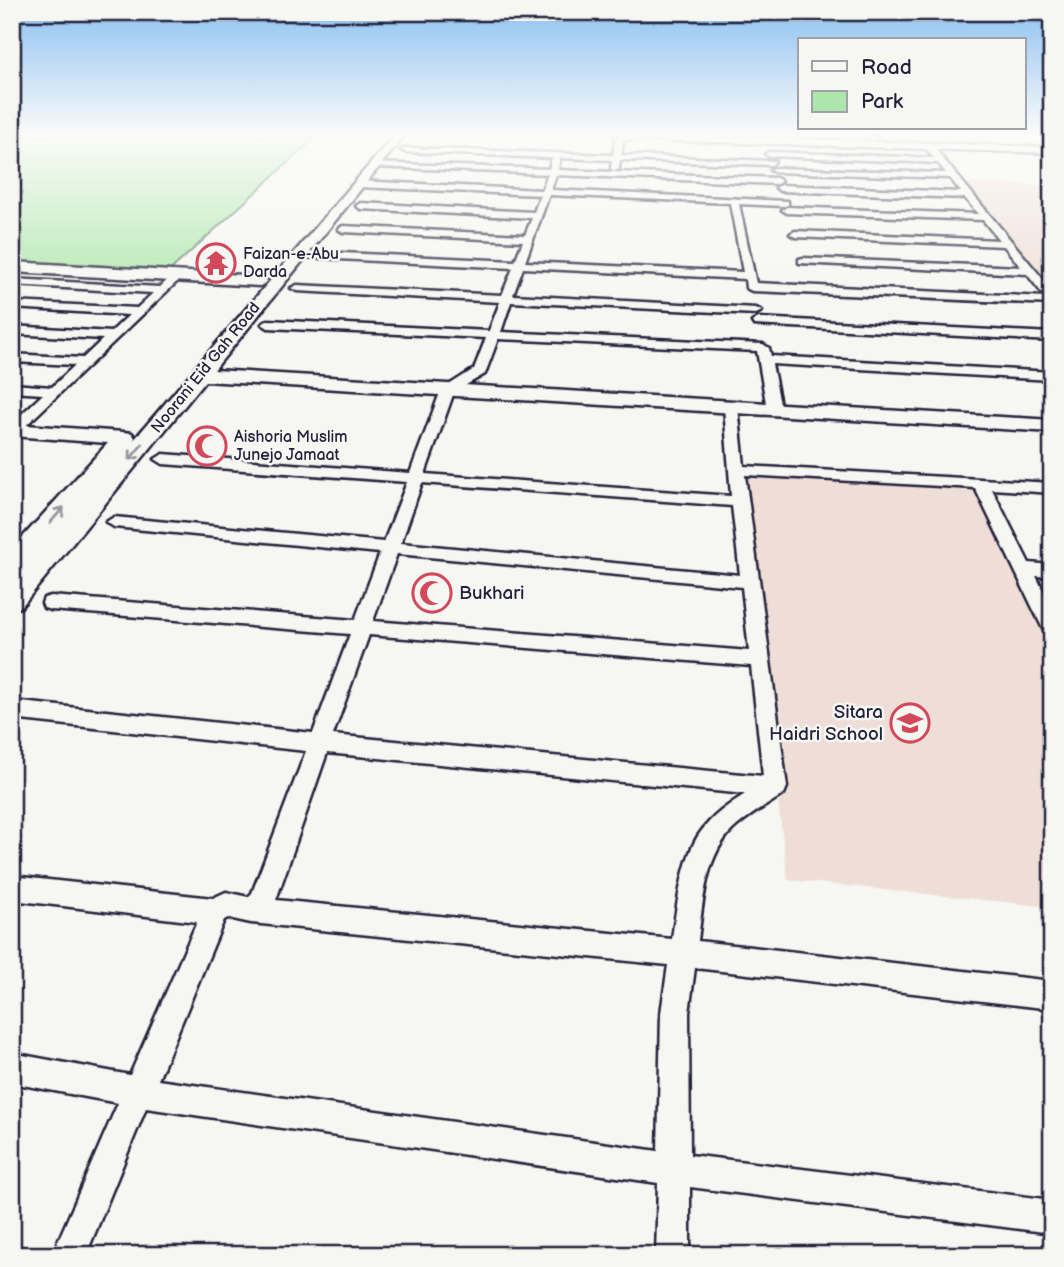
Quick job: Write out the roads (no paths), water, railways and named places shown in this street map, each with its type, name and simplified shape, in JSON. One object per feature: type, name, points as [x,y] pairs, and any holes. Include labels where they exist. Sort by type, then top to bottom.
[{"type":"main road","name":"Noorani Eid Gah Road","points":[[12,566],[336,195]]},
{"type":"main road","name":"Noorani Eid Gah Road","points":[[12,600],[349,195]]},
{"type":"main road","points":[[14,272],[260,281]]},
{"type":"main road","points":[[201,375],[1052,426]]},
{"type":"main road","points":[[12,430],[124,438]]},
{"type":"street","points":[[251,910],[262,902],[448,390],[480,371],[544,195]]},
{"type":"street","points":[[595,195],[986,217]]},
{"type":"street","points":[[782,195],[803,261]]},
{"type":"street","points":[[968,195],[1052,299]]},
{"type":"street","points":[[734,201],[774,409]]},
{"type":"street","points":[[361,206],[536,215]]},
{"type":"street","points":[[343,229],[529,238]]},
{"type":"street","points":[[299,254],[520,264],[751,281],[803,261],[1007,243]]},
{"type":"street","points":[[803,261],[1030,271]]},
{"type":"street","points":[[803,261],[1052,299]]},
{"type":"street","points":[[14,272],[163,290]]},
{"type":"street","points":[[12,430],[178,276]]},
{"type":"street","points":[[297,288],[505,299],[1052,337]]},
{"type":"street","points":[[12,305],[139,312]]},
{"type":"street","points":[[268,324],[492,335],[1052,376]]},
{"type":"street","points":[[12,330],[114,336]]},
{"type":"street","points":[[12,358],[85,362]]},
{"type":"street","points":[[12,388],[55,391]]},
{"type":"street","points":[[731,407],[736,470],[776,787]]},
{"type":"street","points":[[163,459],[740,502]]},
{"type":"street","points":[[736,470],[1052,488]]},
{"type":"street","points":[[981,484],[1052,627]]},
{"type":"street","points":[[114,522],[750,582]]},
{"type":"street","points":[[1023,569],[1052,571]]},
{"type":"street","points":[[51,603],[760,659]]},
{"type":"street","points":[[12,710],[318,743],[776,787]]},
{"type":"street","points":[[673,1255],[675,1013],[691,893],[706,842],[728,818],[776,787]]},
{"type":"street","points":[[12,888],[215,911],[226,905],[251,910],[683,953],[1052,995]]},
{"type":"street","points":[[69,1255],[215,911]]},
{"type":"street","points":[[12,1068],[138,1092],[674,1169],[1052,1217]]},
{"type":"place","name":"Faizan-e-Abu Darda","points":[[216,263]]},
{"type":"place","name":"Aishoria Muslim Junejo Jamaat","points":[[207,446]]},
{"type":"place","name":"Bukhari","points":[[432,593]]},
{"type":"place","name":"Sitara Haidri School","points":[[910,723]]}]
